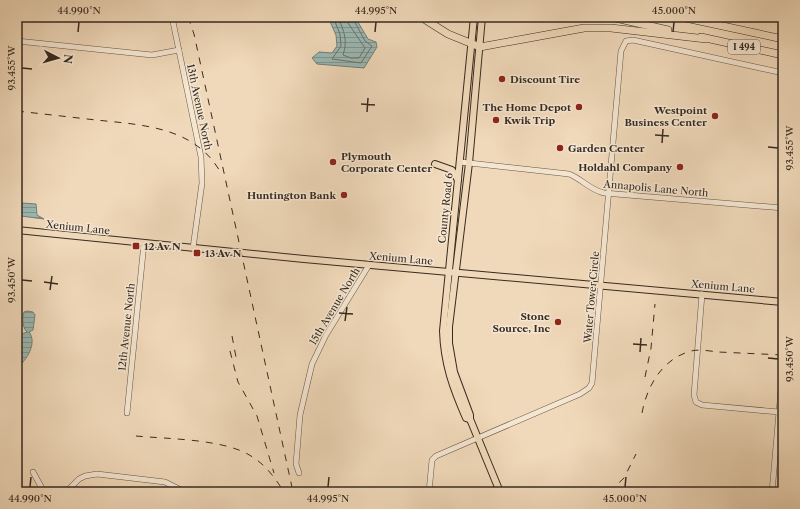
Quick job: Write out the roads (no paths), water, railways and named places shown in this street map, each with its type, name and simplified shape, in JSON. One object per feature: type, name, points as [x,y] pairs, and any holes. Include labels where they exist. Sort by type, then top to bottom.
[{"type":"highway","points":[[421,17],[448,34],[471,45],[480,47],[584,28],[611,28],[706,38]]},
{"type":"highway","name":"I 494","points":[[611,17],[783,55]]},
{"type":"highway","name":"I 494","points":[[681,17],[783,39]]},
{"type":"highway","points":[[693,17],[701,21]]},
{"type":"main road","name":"County Road 6","points":[[474,17],[458,182],[449,343],[454,372],[470,415],[470,419],[500,492]]},
{"type":"main road","name":"County Road 6","points":[[452,272],[469,163],[482,17]]},
{"type":"main road","points":[[435,164],[452,170],[458,182]]},
{"type":"main road","name":"Xenium Lane","points":[[17,230],[369,265],[783,302]]},
{"type":"street","name":"13th Avenue North","points":[[172,17],[202,157],[202,183],[193,248]]},
{"type":"street","name":"Water Tower Circle","points":[[429,492],[432,460],[436,456],[477,437],[580,394],[589,388],[593,377],[621,51],[626,41],[633,40],[688,51],[783,73]]},
{"type":"street","points":[[17,41],[152,55],[179,50]]},
{"type":"street","name":"Annapolis Lane North","points":[[460,162],[569,174],[581,180],[591,189],[609,193],[783,208]]},
{"type":"street","name":"12th Avenue North","points":[[127,413],[144,243]]},
{"type":"street","name":"15th Avenue North","points":[[299,473],[296,464],[299,427],[303,398],[312,364],[326,335],[369,265]]},
{"type":"street","points":[[702,294],[694,395],[696,402],[702,405],[779,412]]},
{"type":"street","points":[[772,492],[783,367]]},
{"type":"street","points":[[32,472],[44,492]]},
{"type":"street","points":[[66,492],[79,479],[85,476],[97,474],[160,481],[174,485],[185,492]]},
{"type":"water","points":[[328,17],[355,17],[368,39],[376,42],[377,47],[364,68],[317,64],[312,58],[319,52],[332,53],[337,46],[336,35]]},
{"type":"water","points":[[22,203],[36,204],[37,215],[44,219],[21,216]]},
{"type":"water","points":[[24,312],[33,312],[35,315],[33,330],[29,332],[32,345],[26,358],[20,365],[18,362],[22,334],[27,332],[23,325],[23,317]]},
{"type":"railway","points":[[188,17],[194,34],[293,492]]},
{"type":"railway","points":[[17,111],[132,124],[168,131],[199,147],[211,159],[222,175]]},
{"type":"railway","points":[[645,377],[651,348],[655,304]]},
{"type":"railway","points":[[232,336],[236,357]]},
{"type":"railway","points":[[642,413],[648,393],[658,375],[672,360],[681,355],[694,350],[783,355]]},
{"type":"railway","points":[[230,351],[238,382],[257,416],[274,473]]},
{"type":"railway","points":[[136,436],[212,443],[240,450],[261,463],[274,477],[284,492]]},
{"type":"railway","points":[[609,492],[624,478],[636,454]]},
{"type":"place","name":"Discount Tire","points":[[502,79]]},
{"type":"place","name":"The Home Depot","points":[[579,107]]},
{"type":"place","name":"Westpoint Business Center","points":[[715,116]]},
{"type":"place","name":"Kwik Trip","points":[[496,120]]},
{"type":"place","name":"Garden Center","points":[[560,148]]},
{"type":"place","name":"Plymouth Corporate Center","points":[[333,162]]},
{"type":"place","name":"Holdahl Company","points":[[680,167]]},
{"type":"place","name":"Huntington Bank","points":[[344,195]]},
{"type":"place","name":"12 Av N","points":[[136,246]]},
{"type":"place","name":"13 Av N","points":[[197,253]]},
{"type":"place","name":"Stone Source, Inc","points":[[558,322]]}]
